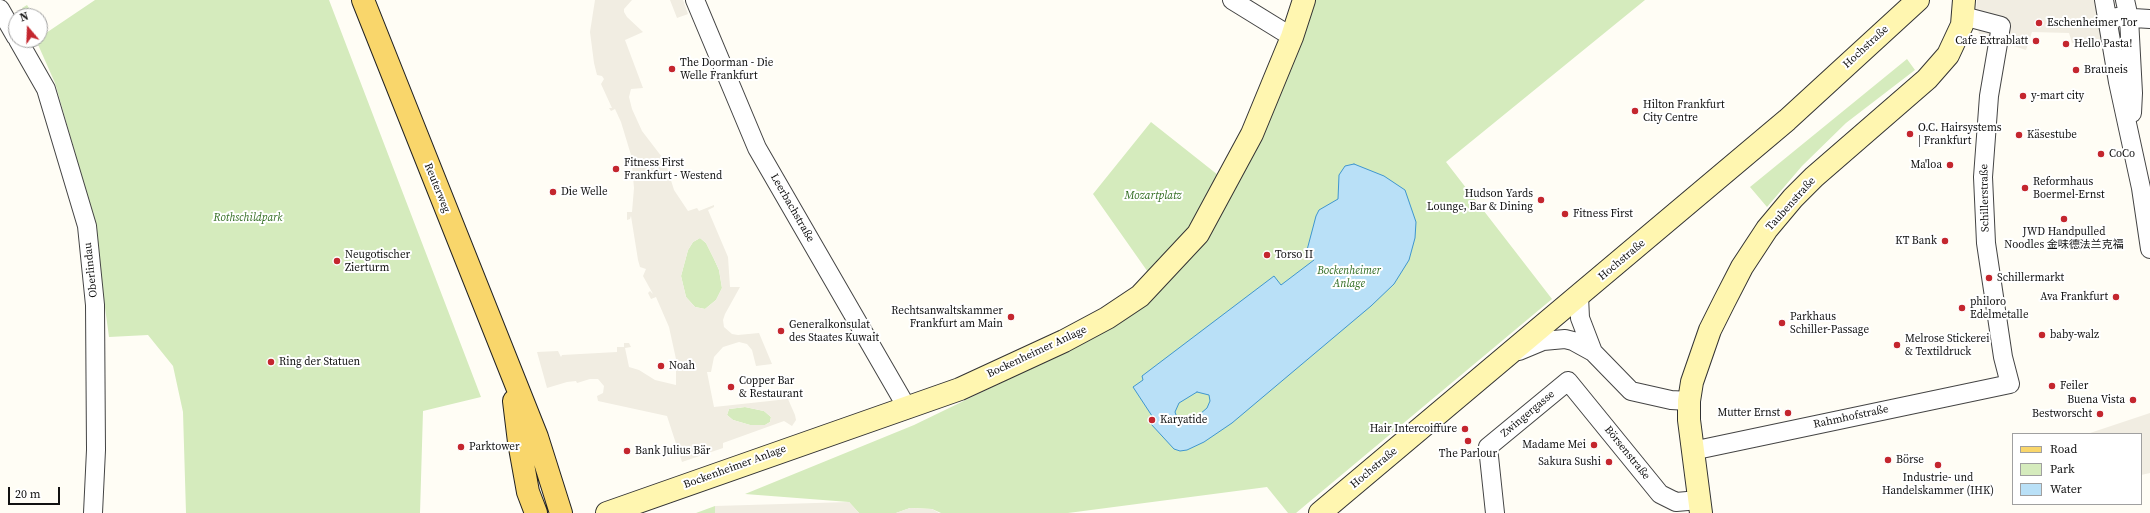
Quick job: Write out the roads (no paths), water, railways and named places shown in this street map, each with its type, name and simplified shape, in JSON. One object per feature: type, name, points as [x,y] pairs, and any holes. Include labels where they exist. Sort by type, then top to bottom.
[{"type":"main road","name":"Reuterweg","points":[[362,0],[511,376],[537,437],[550,483],[561,513]]},
{"type":"main road","name":"Bockenheimer Anlage","points":[[607,513],[906,406],[960,389],[1107,318],[1145,292],[1198,234],[1252,134],[1292,37],[1304,0]]},
{"type":"main road","name":"Hochstraße","points":[[1320,513],[1787,120],[1918,0]]},
{"type":"main road","name":"Taubenstraße","points":[[1692,451],[1689,401],[1692,382],[1710,330],[1742,267],[1767,229],[1814,177],[1927,79],[1948,55],[1957,39],[1964,8]]},
{"type":"main road","name":"Reuterweg","points":[[511,376],[520,449],[528,492],[536,513]]},
{"type":"main road","name":"Börsenstraße","points":[[1692,451],[1700,507]]},
{"type":"street","name":"Leerbachstraße","points":[[695,0],[757,148],[906,406]]},
{"type":"street","points":[[1232,0],[1292,37]]},
{"type":"street","points":[[2126,0],[2129,18],[2133,93],[2130,132]]},
{"type":"street","points":[[2104,2],[2112,13],[2119,18],[2150,19]]},
{"type":"street","points":[[2104,2],[2118,82],[2130,132],[2150,249]]},
{"type":"street","name":"Schillerstraße","points":[[1964,8],[2001,26],[1989,96],[1983,177],[1986,242],[2003,357],[2010,384]]},
{"type":"street","points":[[0,9],[8,23]]},
{"type":"street","name":"Oberlindau","points":[[23,48],[46,89],[87,226],[95,305],[96,450],[93,513]]},
{"type":"street","points":[[1579,296],[1580,318],[1594,352]]},
{"type":"street","points":[[1508,356],[1530,345],[1554,339],[1573,341],[1594,352],[1631,391],[1663,399],[1689,401]]},
{"type":"street","name":"Zwingergasse","points":[[1495,513],[1488,447],[1568,381]]},
{"type":"street","name":"Börsenstraße","points":[[1568,381],[1660,494],[1676,502],[1700,507]]},
{"type":"street","name":"Rahmhofstraße","points":[[1692,451],[2010,384]]},
{"type":"water","points":[[1354,164],[1384,176],[1405,190],[1416,222],[1415,238],[1409,260],[1394,284],[1371,306],[1232,423],[1204,442],[1187,450],[1180,451],[1174,449],[1151,424],[1154,419],[1133,387],[1143,380],[1142,376],[1274,276],[1281,285],[1314,260],[1307,250],[1316,216],[1319,210],[1338,199],[1339,175],[1345,166]],"holes":[[[1197,392],[1209,395],[1210,401],[1207,408],[1186,424],[1179,423],[1175,412],[1179,403]]]},
{"type":"place","name":"Eschenheimer Tor","points":[[2039,23]]},
{"type":"place","name":"Cafe Extrablatt","points":[[2036,41]]},
{"type":"place","name":"Hello Pasta!","points":[[2066,44]]},
{"type":"place","name":"The Doorman - Die Welle Frankfurt","points":[[672,69]]},
{"type":"place","name":"Brauneis","points":[[2076,70]]},
{"type":"place","name":"y-mart city","points":[[2023,96]]},
{"type":"place","name":"Hilton Frankfurt City Centre","points":[[1635,111]]},
{"type":"place","name":"O.C. Hairsystems | Frankfurt","points":[[1910,134]]},
{"type":"place","name":"Käsestube","points":[[2019,135]]},
{"type":"place","name":"CoCo","points":[[2101,154]]},
{"type":"place","name":"Ma'loa","points":[[1950,165]]},
{"type":"place","name":"Fitness First Frankfurt - Westend","points":[[616,169]]},
{"type":"place","name":"Reformhaus Boermel-Ernst","points":[[2025,188]]},
{"type":"place","name":"Die Welle","points":[[553,192]]},
{"type":"place","name":"Hudson Yards Lounge, Bar & Dining","points":[[1541,200]]},
{"type":"place","name":"Fitness First","points":[[1565,214]]},
{"type":"place","name":"JWD Handpulled Noodles 金味德法兰克福","points":[[2064,219]]},
{"type":"place","name":"KT Bank","points":[[1945,241]]},
{"type":"place","name":"Torso II","points":[[1267,255]]},
{"type":"place","name":"Neugotischer Zierturm","points":[[337,261]]},
{"type":"place","name":"Schillermarkt","points":[[1989,278]]},
{"type":"place","name":"Ava Frankfurt","points":[[2116,297]]},
{"type":"place","name":"philoro Edelmetalle","points":[[1962,308]]},
{"type":"place","name":"Rechtsanwaltskammer Frankfurt am Main","points":[[1011,317]]},
{"type":"place","name":"Parkhaus Schiller-Passage","points":[[1782,323]]},
{"type":"place","name":"Generalkonsulat des Staates Kuwait","points":[[781,331]]},
{"type":"place","name":"baby-walz","points":[[2042,335]]},
{"type":"place","name":"Melrose Stickerei & Textildruck","points":[[1897,345]]},
{"type":"place","name":"Ring der Statuen","points":[[271,362]]},
{"type":"place","name":"Noah","points":[[661,366]]},
{"type":"place","name":"Feiler","points":[[2052,386]]},
{"type":"place","name":"Copper Bar & Restaurant","points":[[731,387]]},
{"type":"place","name":"Buena Vista","points":[[2133,400]]},
{"type":"place","name":"Mutter Ernst","points":[[1788,413]]},
{"type":"place","name":"Bestworscht","points":[[2100,414]]},
{"type":"place","name":"Karyatide","points":[[1152,420]]},
{"type":"place","name":"Hair Intercoiffure","points":[[1465,429]]},
{"type":"place","name":"The Parlour","points":[[1468,441]]},
{"type":"place","name":"Madame Mei","points":[[1594,445]]},
{"type":"place","name":"Parktower","points":[[461,447]]},
{"type":"place","name":"Bank Julius Bär","points":[[627,451]]},
{"type":"place","name":"Börse","points":[[1888,460]]},
{"type":"place","name":"Sakura Sushi","points":[[1609,462]]},
{"type":"place","name":"Industrie- und Handelskammer (IHK)","points":[[1938,465]]},
{"type":"park label","name":"Mozartplatz","points":[[1153,196]]},
{"type":"park label","name":"Rothschildpark","points":[[248,218]]}]
